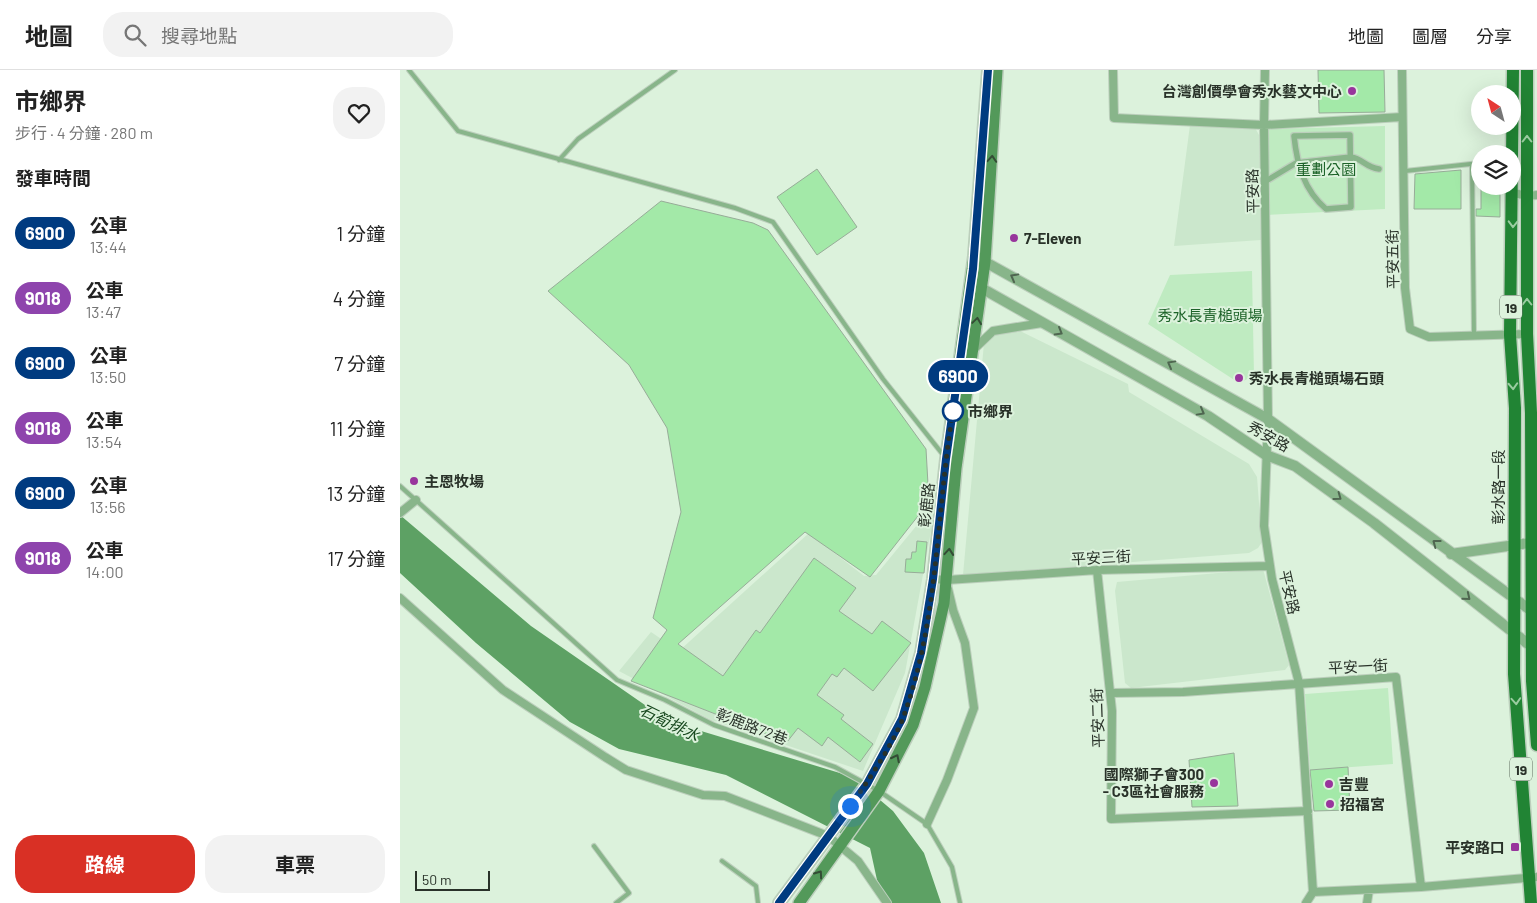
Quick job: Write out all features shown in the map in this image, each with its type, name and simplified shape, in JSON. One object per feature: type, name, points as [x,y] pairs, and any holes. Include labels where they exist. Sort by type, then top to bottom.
[{"type":"main road","name":"彰鹿路","points":[[799,903],[879,791],[913,725],[926,687],[944,603],[956,468],[972,351],[976,285],[974,256],[988,70]]},
{"type":"main road","name":"彰鹿路","points":[[779,903],[864,788],[902,719],[921,653],[933,579],[946,459],[976,285],[985,262],[998,70]]},
{"type":"main road","name":"彰水路一段","points":[[1513,70],[1513,145]]},
{"type":"main road","name":"19","points":[[1527,70],[1532,195],[1527,334],[1534,457],[1532,682],[1537,745]]},
{"type":"main road","name":"彰水路一段","points":[[1514,195],[1510,335],[1515,408],[1514,674],[1533,878],[1532,903]]},
{"type":"street","points":[[1113,70],[1114,118],[1264,125],[1402,117]]},
{"type":"street","name":"平安路","points":[[1265,70],[1268,419],[1264,526],[1270,566],[1299,682],[1313,892]]},
{"type":"street","name":"平安五街","points":[[1402,70],[1406,288],[1410,329],[1429,337],[1527,334]]},
{"type":"street","points":[[1350,135],[1351,208],[1326,209],[1313,197],[1296,162],[1294,136],[1350,135]]},
{"type":"street","points":[[1266,181],[1296,162],[1351,157],[1358,158],[1368,168],[1380,169]]},
{"type":"street","name":"秀安路","points":[[974,256],[1268,419],[1533,612]]},
{"type":"street","name":"秀安路","points":[[976,285],[1208,416],[1266,455],[1295,466],[1366,517],[1532,648]]},
{"type":"street","points":[[972,351],[993,331],[1042,323]]},
{"type":"street","points":[[400,513],[416,500]]},
{"type":"street","points":[[1451,554],[1534,542]]},
{"type":"street","name":"平安三街","points":[[933,579],[947,580],[1097,570],[1270,566]]},
{"type":"street","name":"平安二街","points":[[1097,570],[1111,693],[1111,819],[1308,811]]},
{"type":"street","points":[[926,824],[947,780],[974,708],[965,643],[953,610],[947,580]]},
{"type":"street","points":[[400,598],[503,690],[626,770],[703,794],[725,796],[829,834],[841,842],[858,861],[887,903]]},
{"type":"street","points":[[1514,674],[1532,682],[1537,694]]},
{"type":"street","name":"平安一街","points":[[1111,693],[1183,692],[1299,682],[1396,677],[1421,887]]},
{"type":"street","points":[[1306,903],[1313,892],[1421,887],[1533,878]]},
{"type":"street","points":[[1367,903],[1369,890]]},
{"type":"lane","points":[[409,70],[458,132],[735,208],[773,222],[883,379],[946,459],[956,468]]},
{"type":"lane","points":[[559,160],[578,139],[675,70]]},
{"type":"lane","points":[[1405,171],[1471,164]]},
{"type":"lane","points":[[1472,195],[1474,337]]},
{"type":"lane","name":"彰鹿路72巷","points":[[400,486],[617,680],[665,700],[714,725],[835,767],[864,788],[879,791],[926,824]]},
{"type":"lane","points":[[926,824],[952,867],[960,903]]},
{"type":"lane","points":[[594,846],[629,893],[616,903]]},
{"type":"lane","points":[[722,861],[756,886],[758,903]]},
{"type":"shaded area","points":[[1248,123],[1254,126],[1259,135],[1261,240],[1174,246],[1190,125]]},
{"type":"shaded area","points":[[1016,329],[1128,384],[1129,392],[1249,464],[1257,477],[1262,542],[1258,548],[1249,553],[963,575],[984,343],[1000,331]]},
{"type":"shaded area","points":[[931,508],[931,531],[905,673],[863,771],[711,720],[619,671],[651,632],[679,651],[809,533],[864,576],[876,575]]},
{"type":"shaded area","points":[[1263,569],[1289,665],[1285,670],[1131,688],[1125,683],[1115,591],[1117,582]]},
{"type":"green space","name":"重劃公園","points":[[1385,126],[1385,209],[1266,215],[1265,129]]},
{"type":"green space","name":"秀水長青槌頭場","points":[[1252,271],[1254,376],[1239,383],[1148,324],[1170,275]]},
{"type":"green space","points":[[1388,688],[1393,764],[1310,770],[1305,694]]},
{"type":"water","name":"石筍排水","points":[[400,515],[531,626],[668,721],[853,777],[893,811],[924,853],[941,903],[890,903],[877,880],[870,848],[726,775],[619,749],[570,722],[476,643],[400,573]]},
{"type":"building","name":"台灣創價學會秀水藝文中心","points":[[1318,70],[1384,70],[1385,112],[1319,113]]},
{"type":"building","points":[[817,169],[857,227],[817,255],[777,197]]},
{"type":"building","points":[[1461,170],[1461,209],[1414,209],[1415,174]]},
{"type":"building","points":[[1481,195],[1500,195],[1500,217],[1476,216],[1476,209],[1481,209]]},
{"type":"building","points":[[661,201],[753,223],[768,230],[926,449],[929,502],[870,577],[805,532],[678,644],[723,676],[756,630],[760,633],[814,558],[856,588],[839,611],[872,634],[882,621],[911,643],[873,691],[844,668],[837,677],[832,674],[817,695],[844,715],[841,719],[873,744],[860,762],[828,737],[822,746],[798,728],[787,742],[631,681],[667,630],[653,618],[681,512],[667,428],[629,365],[548,291]]},
{"type":"building","points":[[917,541],[927,542],[924,573],[905,572],[906,559],[911,559],[912,552],[916,552]]},
{"type":"building","name":"國際獅子會300 - C3區社會服務","points":[[1234,753],[1238,806],[1192,807],[1189,760]]},
{"type":"building","name":"吉豐","points":[[1348,767],[1350,810],[1314,811],[1310,770]]},
{"type":"bus line","name":"6900","points":[[779,903],[867,784],[902,719],[921,653],[933,579],[946,459],[973,269],[988,70]]},
{"type":"place","name":"台灣創價學會秀水藝文中心","points":[[1352,91]]},
{"type":"place","name":"7-Eleven","points":[[1014,238]]},
{"type":"place","name":"秀水長青槌頭場石頭","points":[[1239,378]]},
{"type":"place","name":"市鄉界","points":[[953,411]]},
{"type":"place","name":"主恩牧場","points":[[414,481]]},
{"type":"place","name":"國際獅子會300 - C3區社會服務","points":[[1214,783]]},
{"type":"place","name":"吉豐","points":[[1329,784]]},
{"type":"place","name":"招福宮","points":[[1330,804]]},
{"type":"place","name":"平安路口","points":[[1515,847]]},
{"type":"route","points":[[850,806],[867,784],[902,719],[921,653],[933,579],[953,411]]}]
